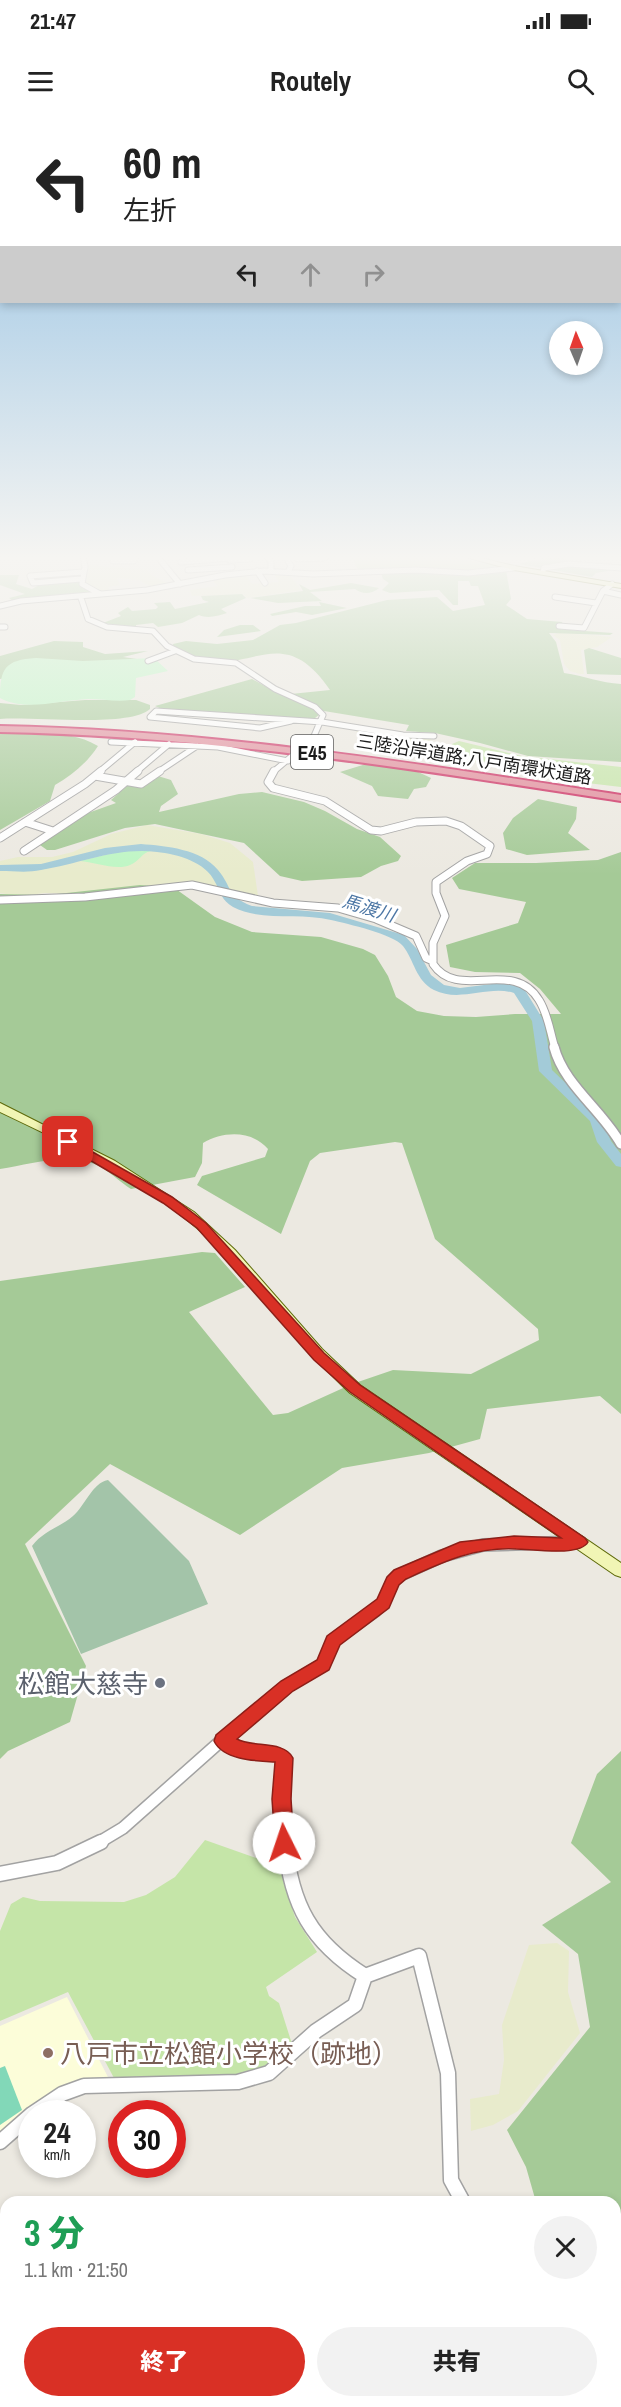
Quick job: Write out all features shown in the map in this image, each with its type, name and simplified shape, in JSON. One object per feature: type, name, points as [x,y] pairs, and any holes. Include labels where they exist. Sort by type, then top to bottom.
[{"type":"highway","name":"三陸沿岸道路;八戸南環状道路","points":[[0,729],[113,732],[238,742],[621,798]]},
{"type":"street","points":[[206,662],[240,665],[275,689],[321,712],[322,722],[314,736],[270,777],[268,782],[273,788],[325,801],[371,830],[381,831],[426,821],[446,821],[461,826],[490,846],[487,854],[467,861],[436,882],[436,893],[445,916],[432,943],[433,961],[438,972],[455,980],[514,979],[524,984],[537,997],[546,1014],[565,1074],[605,1118],[621,1144]]},
{"type":"street","points":[[291,721],[260,728],[150,717],[156,711],[322,722],[402,735],[434,736]]},
{"type":"street","points":[[111,742],[197,746],[290,759]]},
{"type":"street","points":[[0,838],[95,776],[135,742]]},
{"type":"street","points":[[24,851],[126,782],[169,744]]},
{"type":"street","points":[[95,776],[143,784],[173,760],[197,746]]},
{"type":"street","points":[[25,822],[53,831]]},
{"type":"street","points":[[0,900],[85,897],[192,885],[273,903],[328,906],[376,920],[416,936],[426,958],[433,961]]},
{"type":"street","points":[[0,1107],[81,1149],[184,1212],[213,1236],[319,1356],[355,1389],[621,1571]]},
{"type":"street","points":[[0,1874],[57,1863],[103,1842],[123,1828],[287,1686],[323,1665],[333,1641],[383,1603],[393,1581],[400,1575],[460,1548],[514,1542],[544,1545],[580,1542]]},
{"type":"street","points":[[223,1741],[245,1752],[280,1755],[284,1758],[282,1799],[284,1843],[299,1904],[323,1944],[339,1960],[365,1976]]},
{"type":"street","points":[[53,2100],[84,2086],[238,2082],[269,2073],[316,2031],[355,2005],[365,1976],[419,1956],[448,2073],[451,2180],[460,2196]]},
{"type":"street","points":[[0,2142],[18,2126]]},
{"type":"shaded area","points":[[564,662],[582,662],[584,674],[570,671]]},
{"type":"shaded area","points":[[358,730],[432,739],[419,749],[383,743],[381,739],[356,732]]},
{"type":"shaded area","points":[[147,825],[201,834],[230,843],[253,862],[258,896],[182,882],[81,894],[45,893],[19,896],[0,893],[0,861],[18,857],[52,857],[73,852],[111,834]]},
{"type":"shaded area","points":[[108,1480],[189,1561],[208,1604],[81,1654],[32,1546],[41,1537],[73,1516],[97,1485]]},
{"type":"shaded area","points":[[557,1943],[569,1951],[568,1992],[580,2033],[518,2111],[493,2125],[471,2131],[470,2099],[499,2094],[504,2060],[502,2025],[529,1945]]},
{"type":"shaded area","name":"八戸市立松館小学校（跡地）","points":[[67,1997],[109,2079],[88,2079],[56,2100],[18,2100],[18,2125],[0,2137],[0,2026]]},
{"type":"green space","points":[[0,662],[131,662],[0,679]]},
{"type":"green space","points":[[16,662],[158,662],[168,671],[136,678],[135,697],[130,700],[88,699],[32,705],[0,698],[1,679],[6,667]]},
{"type":"green space","points":[[302,662],[561,662],[564,673],[621,684],[621,762],[528,756],[435,733],[406,731],[409,725],[324,711],[315,718],[305,720],[164,710],[155,706],[252,679],[281,695],[330,690],[313,669]]},
{"type":"green space","points":[[585,662],[621,662],[621,675],[587,674]]},
{"type":"green space","points":[[85,700],[136,700],[150,705],[150,709],[139,715],[102,720],[0,719],[0,703],[21,705]]},
{"type":"green space","points":[[0,734],[63,735],[87,740],[98,746],[79,768],[55,785],[50,801],[0,830]]},
{"type":"green space","points":[[459,741],[522,756],[621,767],[621,787],[553,779],[548,776],[582,765],[519,760],[478,762],[448,753],[452,744]]},
{"type":"green space","points":[[366,764],[414,770],[431,778],[426,787],[414,789],[408,799],[378,796],[372,786],[340,772]]},
{"type":"green space","points":[[158,776],[171,780],[178,794],[161,806],[159,812],[239,794],[262,792],[304,802],[325,811],[357,829],[380,837],[401,856],[398,861],[381,866],[361,877],[302,881],[280,876],[244,843],[155,824],[125,828],[55,850],[47,850],[40,845],[88,813],[116,803],[111,800],[128,785],[144,787]]},
{"type":"green space","points":[[538,799],[577,807],[576,819],[568,833],[590,850],[527,855],[506,849],[503,833],[513,818]]},
{"type":"green space","points":[[126,850],[151,851],[125,867],[80,861]]},
{"type":"green space","points":[[621,852],[621,1414],[600,1396],[487,1409],[480,1439],[429,1453],[342,1468],[240,1535],[110,1464],[25,1544],[86,1666],[70,1722],[8,1751],[0,1759],[0,1281],[202,1252],[215,1253],[245,1287],[189,1312],[273,1415],[288,1413],[352,1384],[393,1370],[471,1374],[539,1340],[538,1329],[435,1239],[402,1143],[395,1142],[320,1153],[310,1161],[281,1234],[197,1185],[202,1176],[265,1157],[268,1149],[254,1138],[246,1136],[237,1134],[219,1136],[203,1143],[202,1163],[195,1177],[131,1189],[101,1167],[74,1159],[49,1160],[0,1169],[0,894],[48,895],[140,885],[173,887],[215,917],[252,932],[321,937],[363,949],[375,955],[388,976],[396,997],[417,1011],[444,1016],[476,1017],[561,1014],[540,989],[520,973],[475,972],[450,967],[446,945],[518,923],[526,902],[459,889],[452,878],[475,863],[598,860]]},
{"type":"green space","points":[[621,1751],[621,2196],[534,2196],[526,2167],[507,2130],[590,2027],[578,1954],[542,1925],[611,1882],[571,1843],[597,1774]]},
{"type":"green space","points":[[205,1840],[279,1866],[295,1917],[317,1952],[266,1987],[269,1996],[279,2003],[292,2044],[263,2069],[228,2077],[114,2078],[68,1992],[0,2021],[0,1931],[11,1904],[23,1897],[40,1901],[124,1902],[146,1895],[175,1877]]},
{"type":"green space","points":[[5,2066],[18,2100],[18,2113],[0,2125],[0,2068]]},
{"type":"waterway","name":"馬渡川","points":[[0,868],[41,867],[105,851],[127,848],[156,848],[172,851],[187,855],[213,870],[221,881],[225,895],[236,904],[250,909],[330,916],[400,937],[411,949],[426,978],[440,988],[460,991],[510,987],[519,990],[538,1021],[546,1071],[596,1120],[604,1142],[621,1163]]},
{"type":"place","name":"松館大慈寺","points":[[160,1683]]},
{"type":"place","name":"八戸市立松館小学校（跡地）","points":[[48,2053]]},
{"type":"route","points":[[68,1142],[168,1200],[202,1226],[228,1252],[332,1370],[355,1389],[381,1409],[580,1542],[544,1545],[514,1542],[460,1548],[400,1575],[393,1581],[383,1603],[375,1611],[333,1641],[323,1665],[287,1686],[249,1716],[223,1741],[245,1752],[280,1755],[284,1758],[282,1799],[284,1843]]}]
